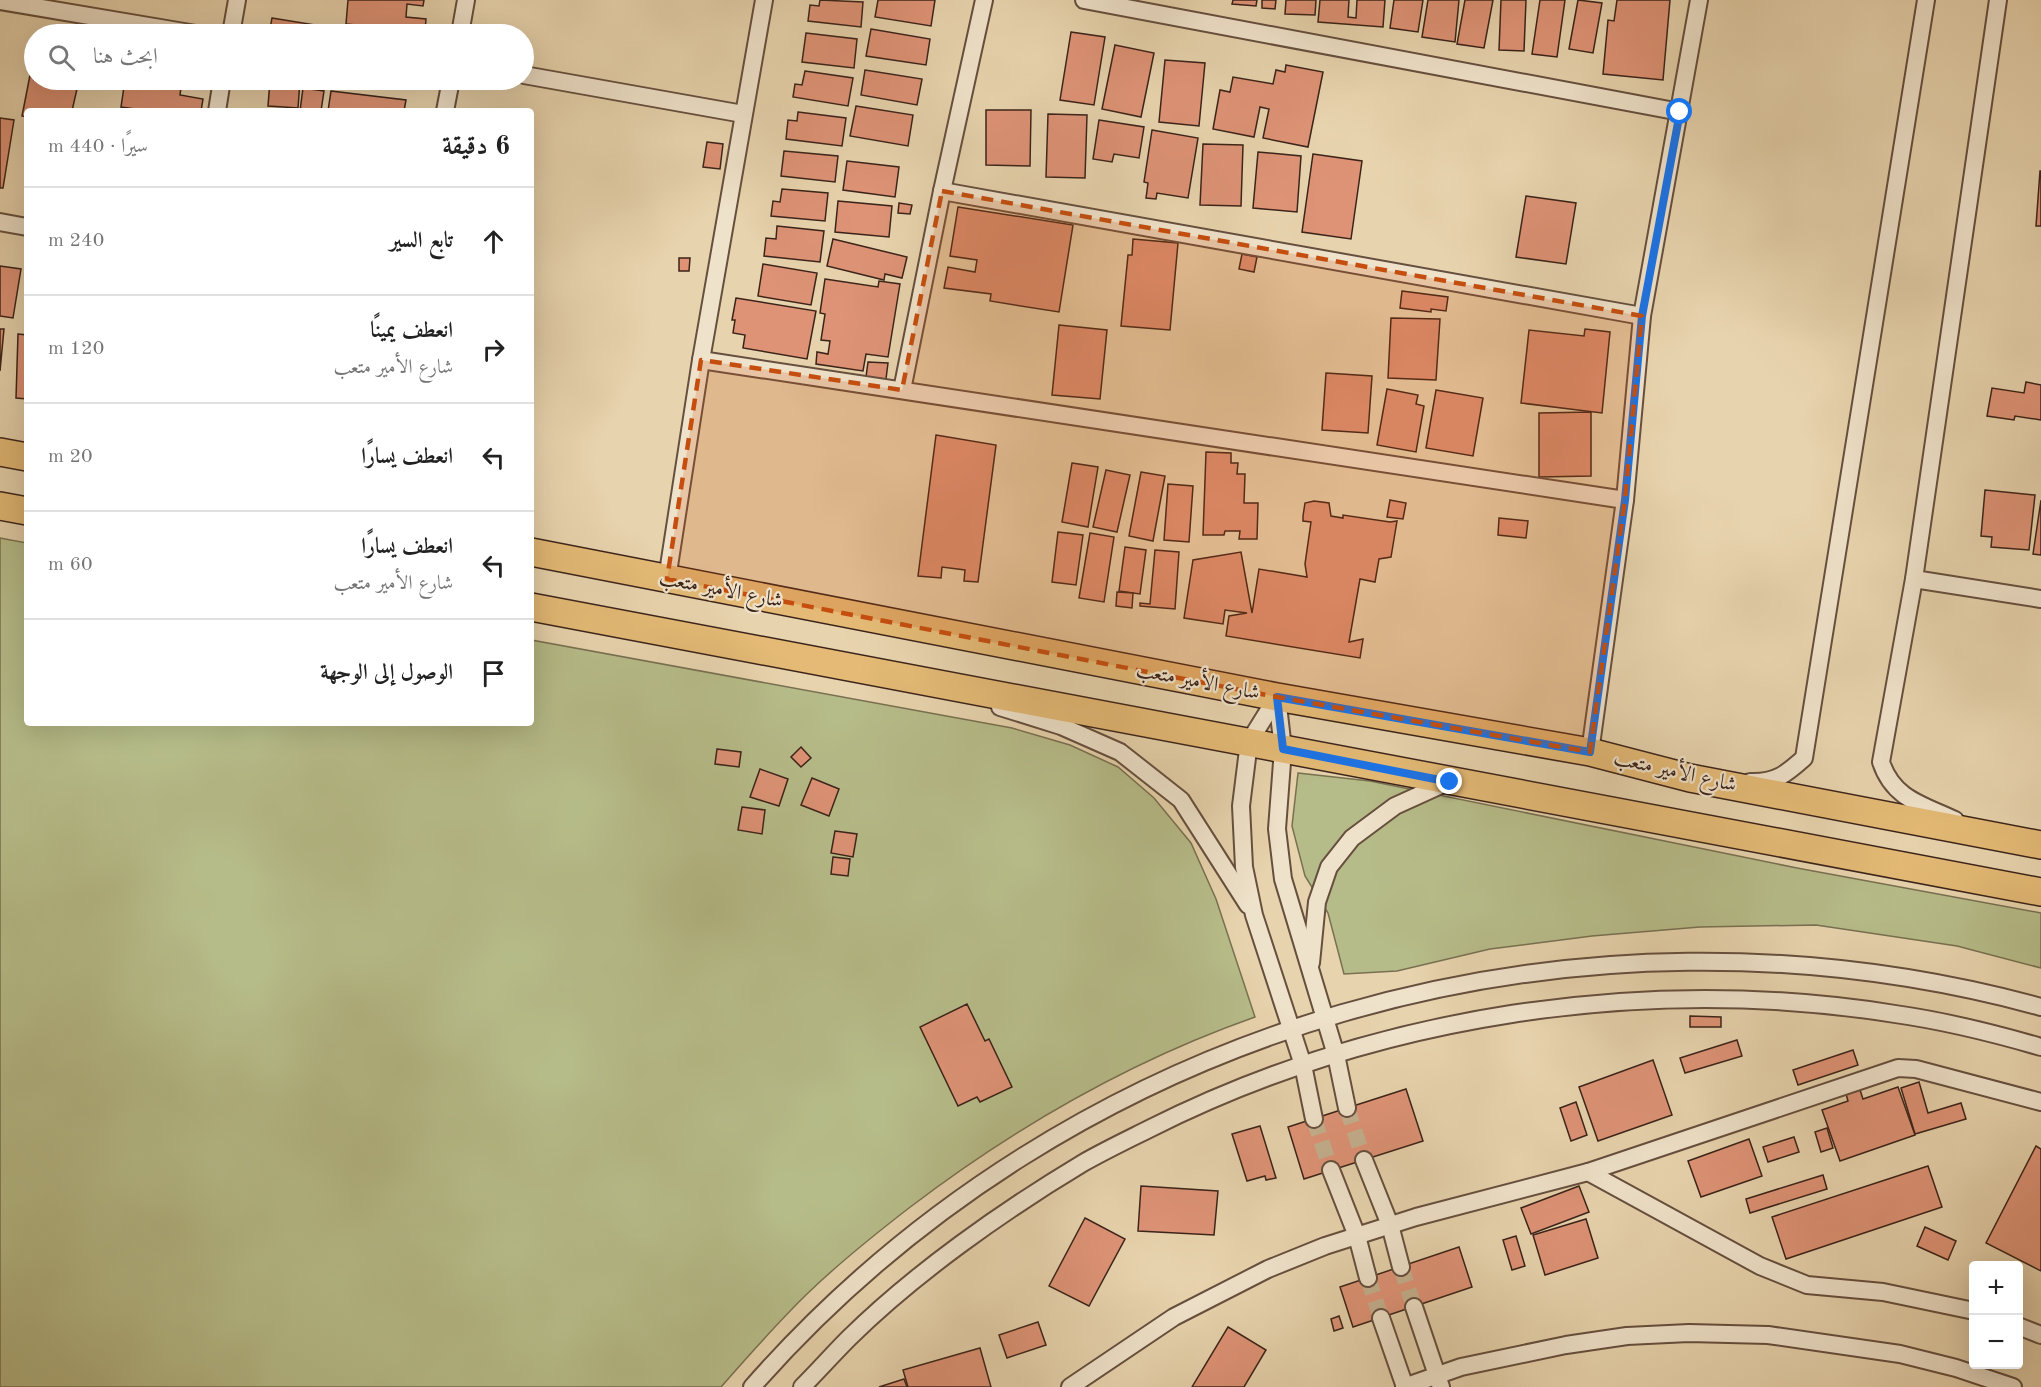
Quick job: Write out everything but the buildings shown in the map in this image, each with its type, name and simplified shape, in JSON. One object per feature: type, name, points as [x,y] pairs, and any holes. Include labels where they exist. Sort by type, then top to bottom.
[{"type":"main road","points":[[0,452],[24,456]]},
{"type":"main road","points":[[0,506],[24,510]]},
{"type":"main road","name":"شارع الأمير متعب","points":[[534,553],[1277,697],[1590,752],[1690,778],[2041,845]]},
{"type":"main road","points":[[534,608],[2041,892]]},
{"type":"street","points":[[233,24],[237,0]]},
{"type":"street","points":[[462,24],[466,0]]},
{"type":"street","points":[[667,579],[701,360],[764,0]]},
{"type":"street","points":[[902,390],[942,191],[984,0]]},
{"type":"street","points":[[1083,0],[1680,112]]},
{"type":"street","points":[[1590,752],[1625,500],[1642,316],[1699,0]]},
{"type":"street","points":[[1690,778],[1762,783],[1785,776],[1804,758],[1926,0]]},
{"type":"street","points":[[1986,835],[1900,794],[1886,777],[1881,762],[1914,579],[1998,0]]},
{"type":"street","points":[[0,1],[137,24]]},
{"type":"street","points":[[534,77],[743,114]]},
{"type":"street","points":[[217,108],[220,90]]},
{"type":"street","points":[[446,108],[449,90]]},
{"type":"street","points":[[942,191],[1642,316]]},
{"type":"street","points":[[0,222],[24,226]]},
{"type":"street","points":[[701,360],[1625,500]]},
{"type":"street","points":[[1914,579],[2041,599]]},
{"type":"street","points":[[910,679],[1061,726],[1120,752],[1181,800],[1254,915]]},
{"type":"street","points":[[1277,697],[1249,742],[1241,806],[1244,867],[1254,915],[1303,1065],[1314,1119]]},
{"type":"street","points":[[1277,697],[1283,749],[1277,829],[1283,879],[1336,1054],[1347,1108]]},
{"type":"street","points":[[1310,973],[1317,902],[1329,867],[1352,838],[1395,806],[1450,782]]},
{"type":"street","points":[[1227,872],[1244,867]]},
{"type":"street","points":[[752,1387],[832,1302],[888,1254],[980,1185],[1065,1130],[1179,1072],[1251,1043],[1355,1008],[1420,992],[1504,977],[1595,967],[1684,961],[1794,965],[1899,976],[1984,992],[2041,1007]]},
{"type":"street","points":[[802,1387],[851,1337],[912,1283],[983,1229],[1084,1162],[1194,1106],[1270,1076],[1365,1045],[1425,1029],[1509,1014],[1684,999],[1791,1003],[1894,1013],[1975,1029],[2041,1047]]},
{"type":"street","points":[[1070,1387],[1174,1317],[1268,1269],[1390,1225],[1588,1172],[1898,1068],[1916,1069],[2041,1102]]},
{"type":"street","points":[[1364,1160],[1390,1225],[1401,1267]]},
{"type":"street","points":[[1331,1170],[1357,1236],[1368,1278]]},
{"type":"street","points":[[1588,1172],[1760,1266],[1807,1285],[1883,1292],[1969,1310]]},
{"type":"street","points":[[1414,1307],[1440,1381]]},
{"type":"street","points":[[1380,1318],[1405,1387],[1440,1381],[1504,1357],[1576,1343],[1627,1336],[1723,1334],[1768,1335],[1900,1354],[1956,1368],[2013,1387]]},
{"type":"street","points":[[2023,1328],[2041,1335]]},
{"type":"highlighted area","points":[[942,191],[1642,316],[1625,500],[1590,752],[1277,697],[667,579],[701,360],[902,390]]},
{"type":"green space","points":[[0,538],[24,542],[24,726],[534,726],[534,641],[1012,728],[1070,745],[1118,767],[1154,798],[1191,843],[1216,899],[1255,1017],[1163,1054],[1074,1099],[949,1179],[844,1260],[774,1327],[721,1387],[0,1387]]},
{"type":"green space","points":[[1298,773],[1370,781],[1797,868],[2041,913],[2041,968],[1957,946],[1816,925],[1700,927],[1592,936],[1490,949],[1397,971],[1344,974],[1328,913],[1305,876],[1292,826]]},
{"type":"tunnel","points":[[1347,1108],[1364,1160]]},
{"type":"tunnel","points":[[1314,1119],[1331,1170]]},
{"type":"tunnel","points":[[1401,1267],[1414,1307]]},
{"type":"tunnel","points":[[1368,1278],[1381,1318]]},
{"type":"route","points":[[1450,782],[1283,749],[1277,697],[1590,752],[1625,500],[1642,316],[1680,112]]}]
